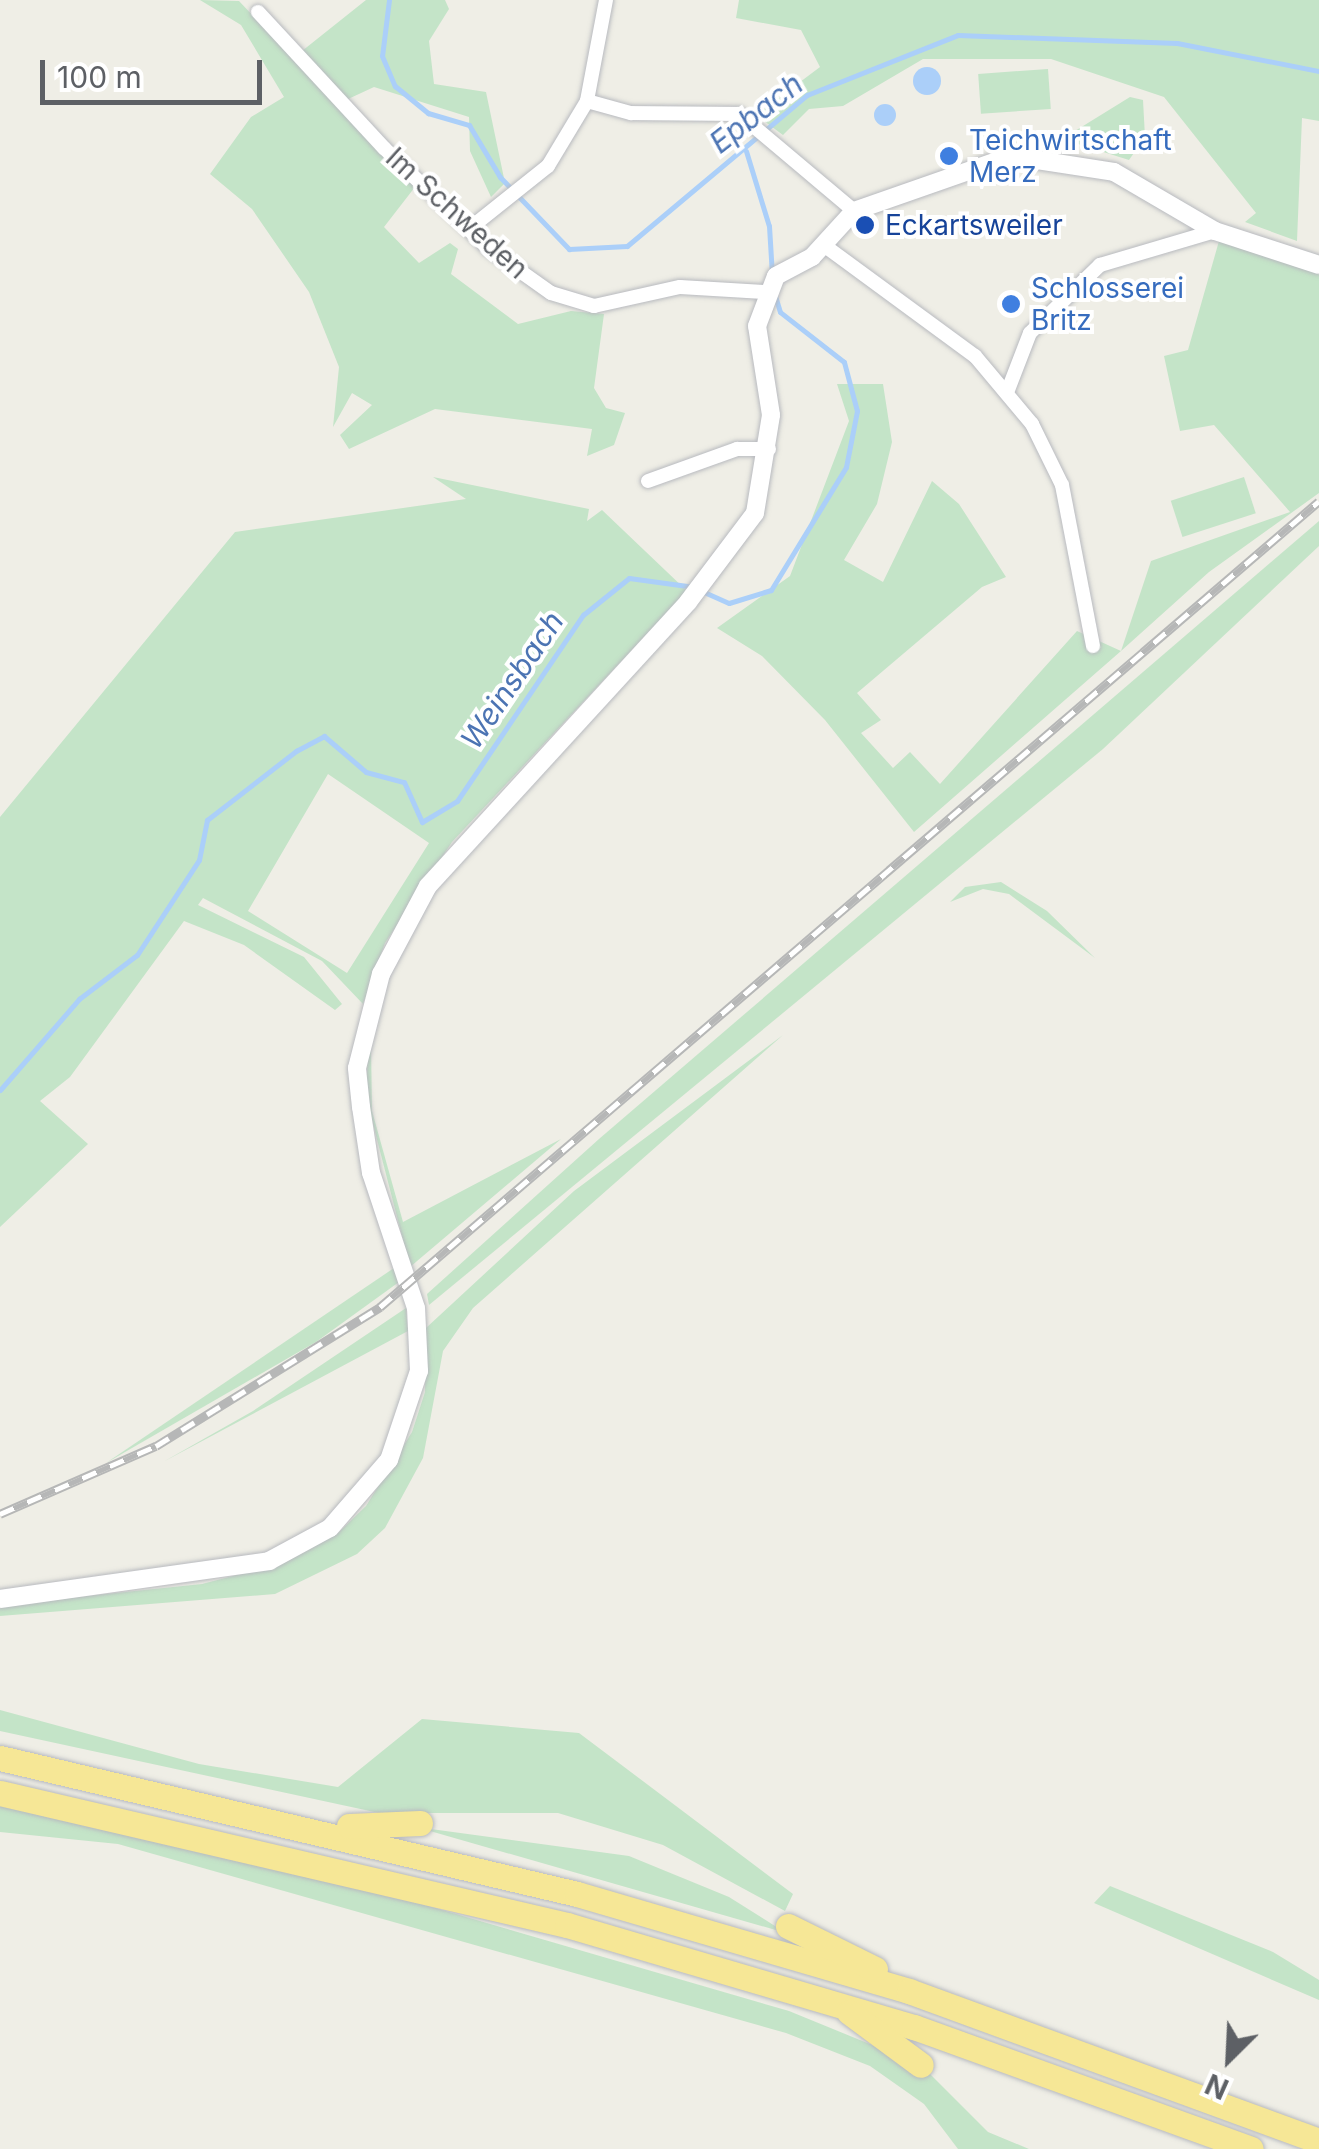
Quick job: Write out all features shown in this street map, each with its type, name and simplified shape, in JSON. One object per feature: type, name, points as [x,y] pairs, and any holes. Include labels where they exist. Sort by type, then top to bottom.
[{"type":"highway","points":[[0,1758],[329,1830],[909,1991],[1319,2140]]},
{"type":"highway","points":[[0,1793],[412,1884],[840,2005],[1251,2149]]},
{"type":"highway","points":[[329,1830],[420,1823]]},
{"type":"highway","points":[[788,1926],[909,1991]]},
{"type":"highway","points":[[840,2005],[921,2065]]},
{"type":"street","points":[[468,229],[548,166],[586,100],[606,0]]},
{"type":"street","name":"Im Schweden","points":[[258,12],[468,229],[582,306],[680,287],[764,292]]},
{"type":"street","points":[[586,100],[632,113],[724,108],[784,145],[854,210]]},
{"type":"street","points":[[0,1599],[268,1561],[330,1528],[372,1488],[405,1428],[420,1372],[416,1308],[370,1173],[361,1107],[358,1068],[380,974],[428,886],[710,577],[755,512],[770,449],[756,326],[764,292],[825,246],[854,210],[981,161],[1052,156],[1114,172],[1215,232],[1319,265]]},
{"type":"street","points":[[1008,390],[1030,333],[1100,265],[1215,232]]},
{"type":"street","points":[[825,246],[932,320],[1008,390],[1062,484],[1093,646]]},
{"type":"street","points":[[648,480],[738,449],[770,449]]},
{"type":"green space","points":[[200,0],[239,1],[415,187],[384,227],[419,263],[450,243],[458,249],[451,274],[518,324],[571,311],[604,314],[594,388],[606,408],[625,413],[614,445],[587,456],[592,429],[435,409],[349,449],[340,435],[372,405],[352,393],[333,427],[339,367],[309,292],[252,209],[210,174],[251,117],[284,97],[241,25]]},
{"type":"green space","points":[[366,0],[445,0],[449,9],[429,41],[434,84],[486,92],[505,183],[491,197],[470,151],[469,117],[374,87],[346,100],[302,51]]},
{"type":"green space","points":[[739,0],[1319,0],[1319,121],[1302,118],[1297,241],[1245,222],[1256,213],[1164,97],[1051,59],[923,59],[843,106],[809,109],[783,135],[756,115],[820,67],[801,30],[736,18]]},
{"type":"green space","points":[[1048,69],[1051,109],[981,114],[978,74]]},
{"type":"green space","points":[[1130,97],[1143,100],[1145,137],[1129,160],[1062,139]]},
{"type":"green space","points":[[1219,241],[1319,274],[1319,493],[1209,572],[1121,651],[1151,561],[1290,512],[1214,425],[1180,431],[1164,356],[1188,350]]},
{"type":"green space","points":[[837,384],[883,384],[892,442],[877,504],[844,560],[883,582],[932,481],[959,504],[1006,577],[982,587],[857,693],[881,720],[861,733],[893,768],[910,752],[940,784],[1077,631],[1121,651],[914,832],[825,720],[762,656],[717,628],[790,576],[849,421]]},
{"type":"green space","points":[[433,477],[589,509],[587,521],[602,510],[687,591],[452,842],[385,943],[363,1004],[322,961],[203,898],[198,905],[304,957],[342,1004],[335,1010],[244,945],[184,921],[70,1077],[40,1101],[88,1144],[0,1227],[0,817],[235,532],[466,499]],"holes":[[[328,774],[429,843],[347,973],[248,911]]]},
{"type":"green space","points":[[1244,477],[1256,513],[1183,537],[1171,501]]},
{"type":"green space","points":[[1319,521],[1319,546],[1103,749],[429,1305],[427,1294],[599,1139]]},
{"type":"green space","points":[[1001,882],[1047,911],[1095,958],[1009,894],[983,889],[950,902],[965,887]]},
{"type":"green space","points":[[393,957],[371,1046],[372,1111],[403,1222],[561,1139],[410,1267],[366,1097],[368,1049]]},
{"type":"green space","points":[[783,1035],[473,1308],[443,1351],[423,1458],[385,1528],[357,1554],[275,1594],[0,1616],[0,1605],[202,1584],[272,1566],[337,1534],[366,1506],[412,1432],[425,1392],[426,1328],[574,1191]]},
{"type":"green space","points":[[394,1268],[399,1282],[316,1342],[106,1463]]},
{"type":"green space","points":[[406,1308],[408,1331],[163,1462],[253,1411]]},
{"type":"green space","points":[[0,1710],[199,1764],[338,1787],[422,1719],[579,1733],[793,1894],[785,1911],[663,1845],[558,1813],[379,1813],[0,1731]]},
{"type":"green space","points":[[0,1804],[370,1889],[789,2011],[921,2065],[988,2132],[1029,2149],[958,2149],[924,2104],[870,2066],[786,2033],[118,1844],[0,1832]]},
{"type":"green space","points":[[416,1827],[629,1856],[729,1897],[786,1933]]},
{"type":"green space","points":[[1110,1886],[1273,1952],[1319,1980],[1319,2000],[1094,1903]]},
{"type":"water","points":[[927,67],[937,71],[941,81],[937,91],[927,95],[917,91],[913,81],[917,71]]},
{"type":"water","points":[[885,104],[893,107],[893,123],[885,126],[877,123],[874,115],[877,107]]},
{"type":"waterway","name":"Epbach","points":[[389,0],[382,56],[395,86],[428,113],[469,125],[500,177],[569,249],[627,246],[807,95],[958,35],[1177,43],[1319,71]]},
{"type":"waterway","name":"Weinsbach","points":[[746,151],[769,226],[772,275]]},
{"type":"waterway","name":"Weinsbach","points":[[704,592],[729,603],[771,590],[846,467],[857,411],[844,362],[780,312],[775,296]]},
{"type":"waterway","name":"Weinsbach","points":[[0,1090],[79,999],[137,955],[199,860],[207,820],[296,751],[324,736],[366,772],[404,782],[422,822],[457,801],[583,615],[629,578],[694,587]]},
{"type":"railway","points":[[0,1514],[156,1446],[380,1307],[1319,501]]},
{"type":"place","name":"Teichwirtschaft Merz","points":[[949,156]]},
{"type":"place","name":"Eckartsweiler","points":[[865,225]]},
{"type":"place","name":"Schlosserei Britz","points":[[1011,304]]}]
